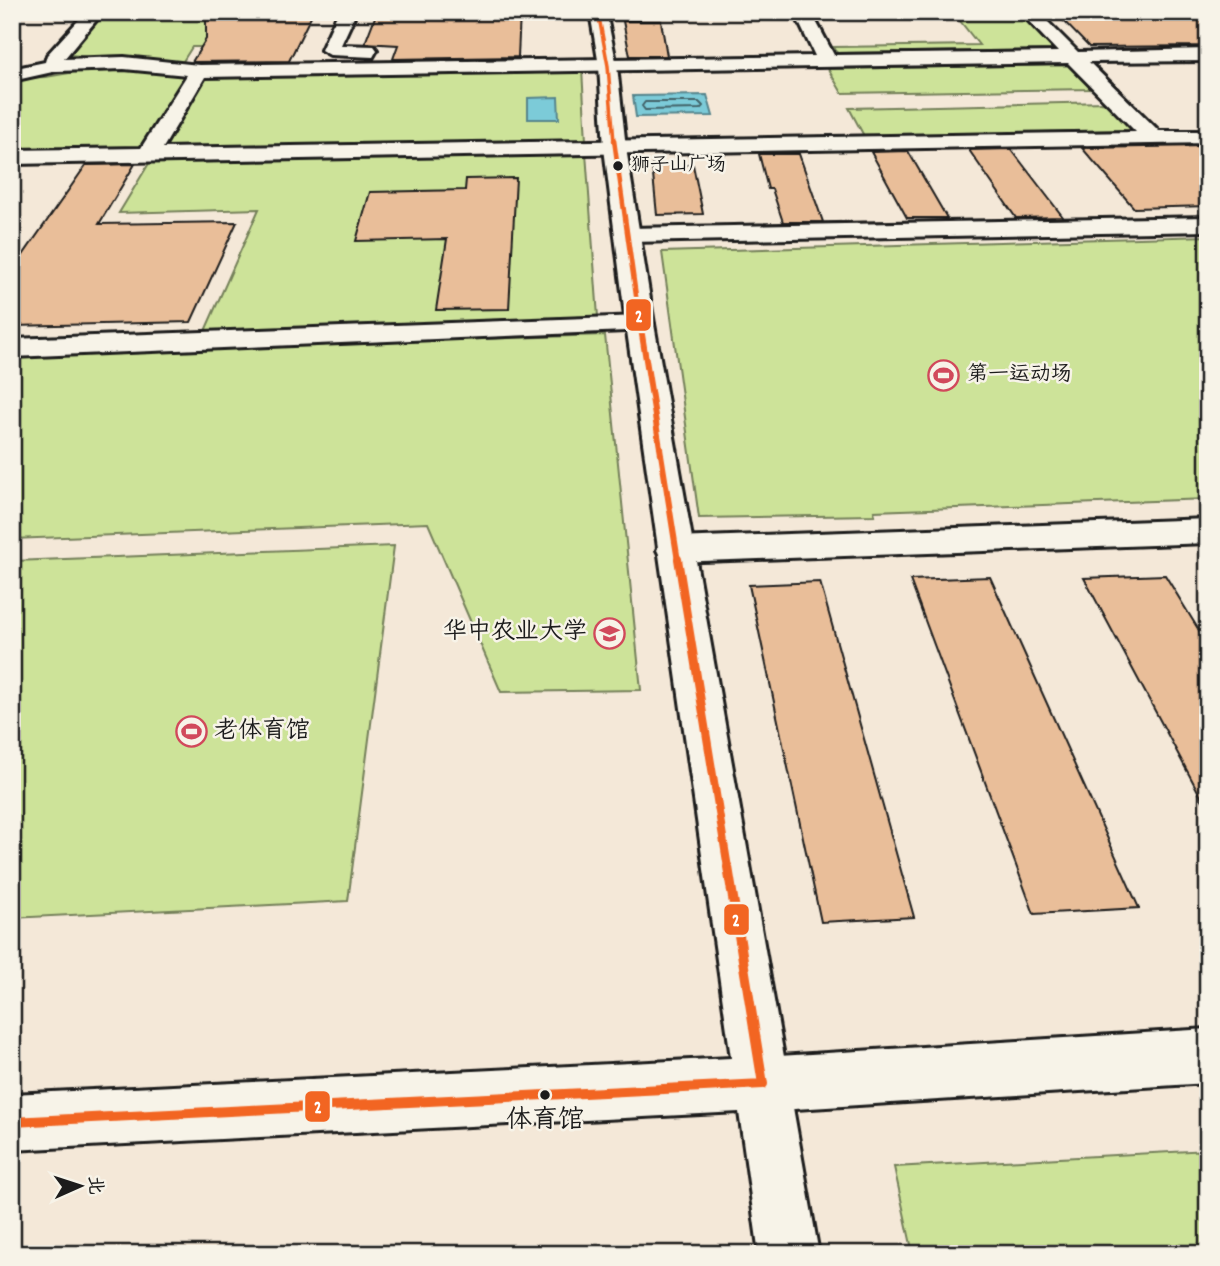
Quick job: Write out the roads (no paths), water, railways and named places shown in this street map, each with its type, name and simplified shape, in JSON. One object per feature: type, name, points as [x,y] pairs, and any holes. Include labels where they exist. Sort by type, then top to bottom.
[{"type":"street","points":[[55,65],[54,59],[96,12]]},
{"type":"street","points":[[598,12],[608,66],[615,148],[640,324],[789,1254]]},
{"type":"street","points":[[802,12],[828,62]]},
{"type":"street","points":[[1028,12],[1154,138]]},
{"type":"street","points":[[345,17],[330,50],[368,50],[362,69]]},
{"type":"street","points":[[12,75],[41,71],[55,65],[124,63],[199,71],[1208,55]]},
{"type":"street","points":[[148,155],[199,71]]},
{"type":"street","points":[[12,157],[1208,137]]},
{"type":"street","points":[[629,235],[1208,224]]},
{"type":"street","points":[[12,348],[640,324]]},
{"type":"street","points":[[675,551],[1208,531]]},
{"type":"street","points":[[12,1122],[762,1084],[1208,1056]]},
{"type":"water","points":[[707,95],[713,116],[636,117],[633,96]]},
{"type":"water","points":[[558,97],[559,119],[528,119],[528,98]]},
{"type":"place","name":"狮子山广场","points":[[618,166]]},
{"type":"place","name":"第一运动场","points":[[944,376]]},
{"type":"place","name":"华中农业大学","points":[[610,633]]},
{"type":"place","name":"老体育馆","points":[[191,732]]},
{"type":"place","name":"体育馆","points":[[545,1095]]}]
